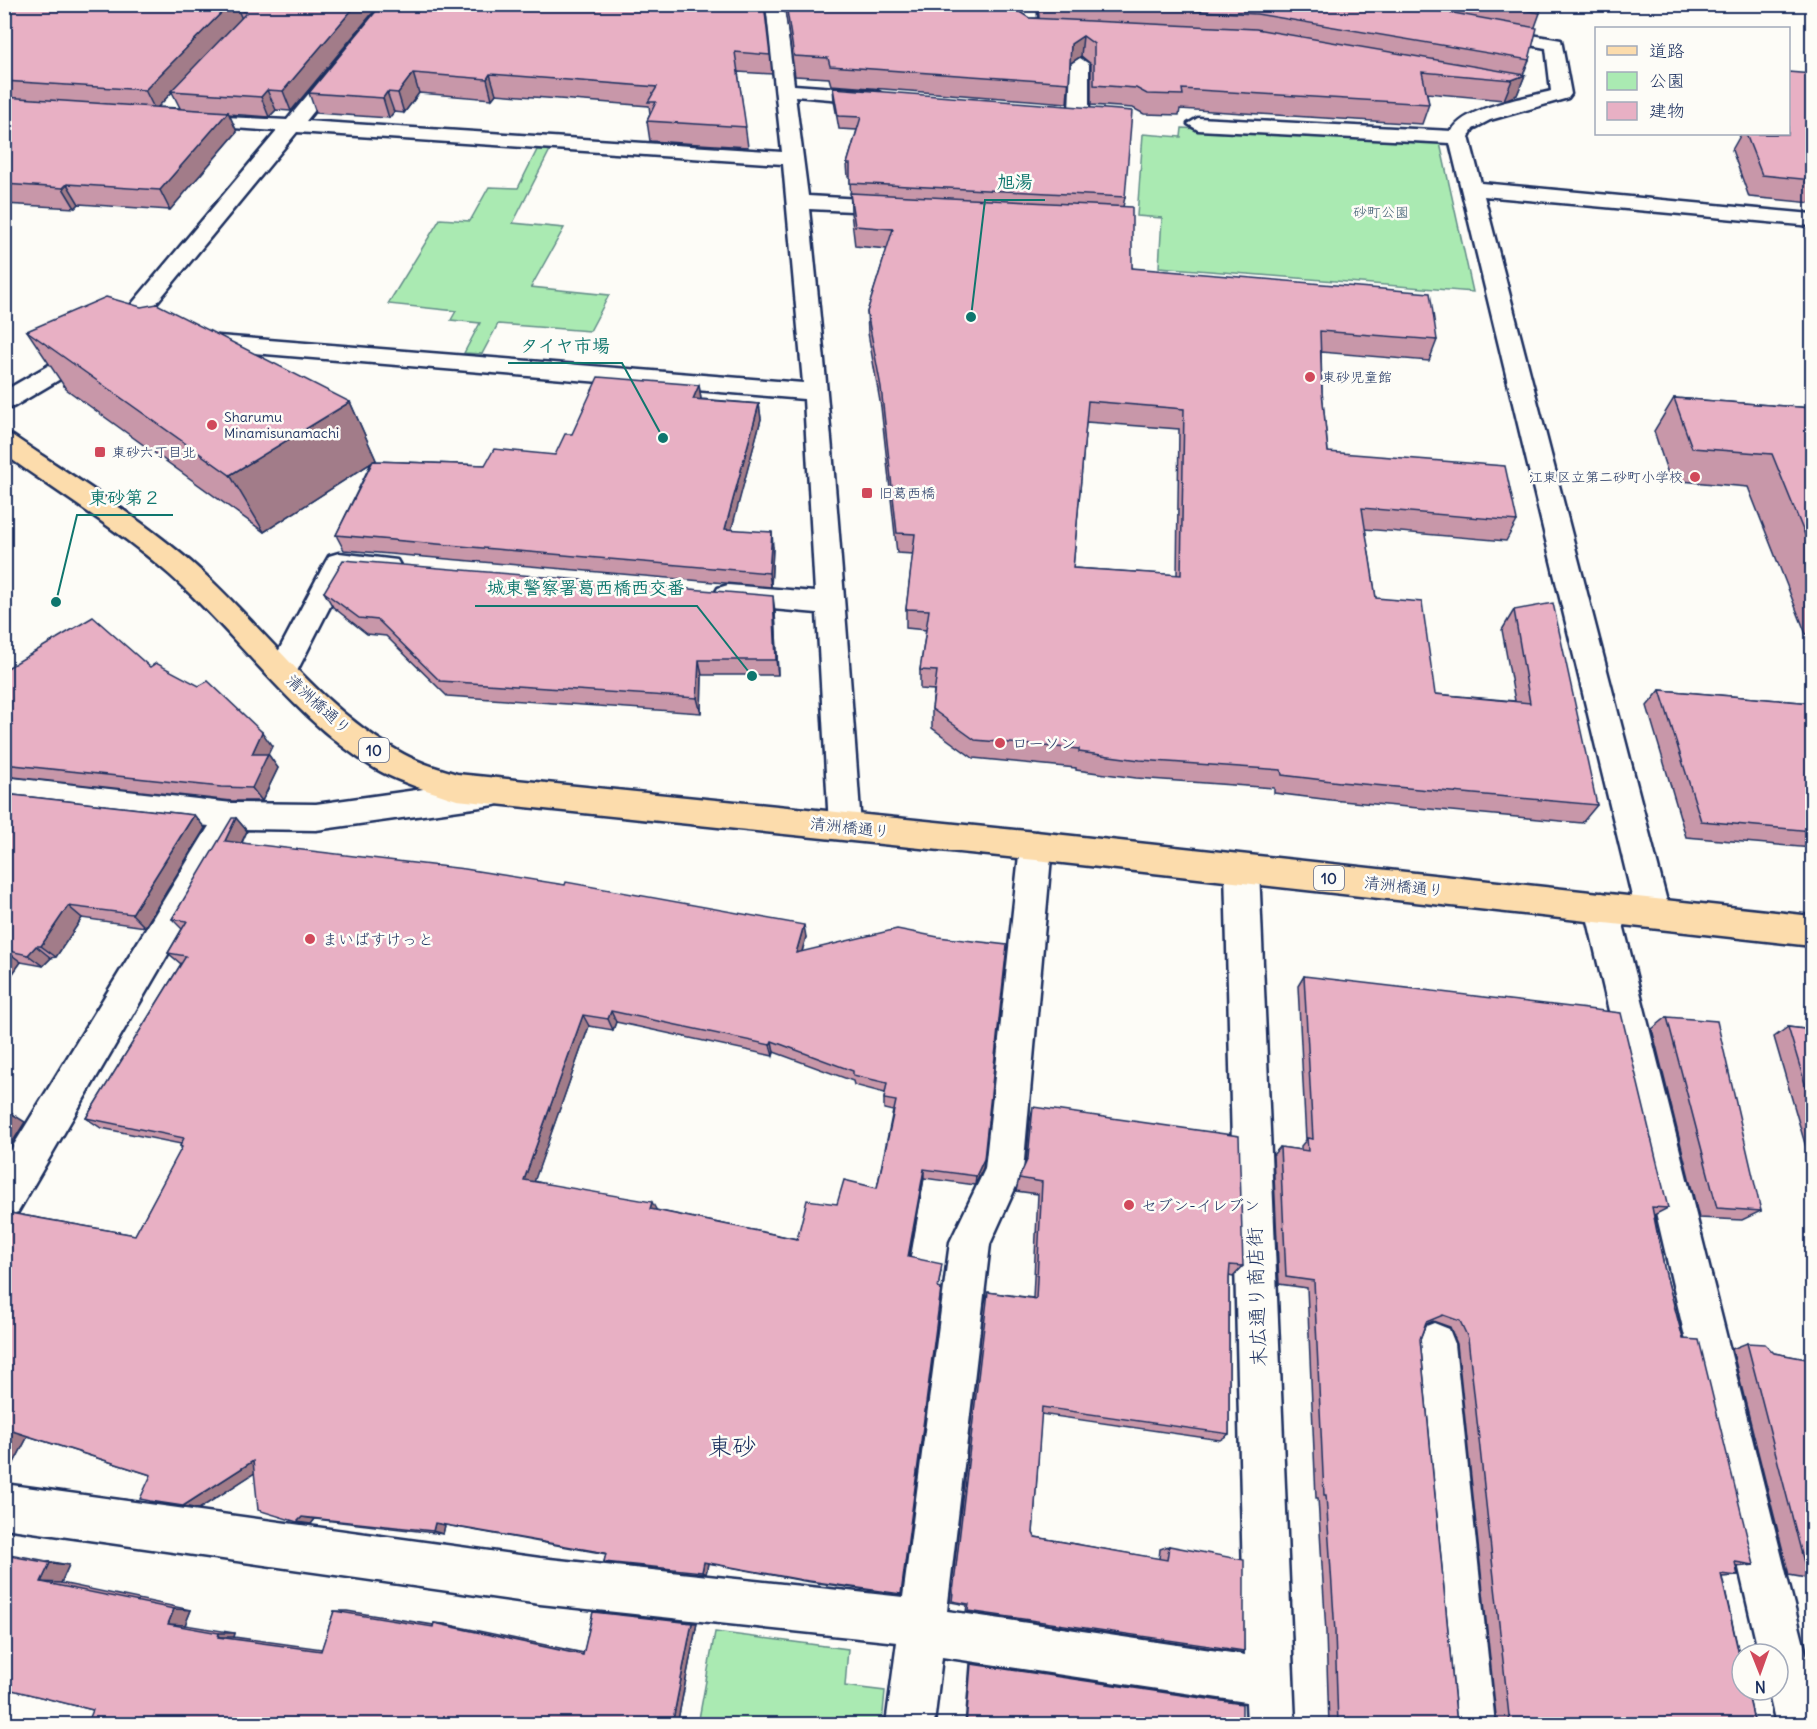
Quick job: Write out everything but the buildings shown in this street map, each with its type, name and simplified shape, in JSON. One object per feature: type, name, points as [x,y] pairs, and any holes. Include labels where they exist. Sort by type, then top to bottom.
[{"type":"main road","name":"清洲橋通り","points":[[4,442],[157,551],[201,587],[315,703],[386,759],[419,774],[457,787],[1036,846],[1812,931]]},
{"type":"street","points":[[4,402],[142,337],[291,126],[393,4]]},
{"type":"street","points":[[1027,4],[1028,30],[1076,33]]},
{"type":"street","points":[[770,11],[786,90],[816,392],[845,826]]},
{"type":"street","points":[[1464,28],[1555,44],[1561,94]]},
{"type":"street","points":[[1079,112],[1080,64]]},
{"type":"street","points":[[1510,87],[1561,94]]},
{"type":"street","points":[[786,90],[890,98]]},
{"type":"street","points":[[1561,94],[1483,116],[1465,125],[1459,138],[1653,913]]},
{"type":"street","points":[[1055,110],[1100,113]]},
{"type":"street","points":[[173,118],[793,159]]},
{"type":"street","points":[[1198,124],[1459,138]]},
{"type":"street","points":[[1470,188],[1812,220]]},
{"type":"street","points":[[798,202],[917,208]]},
{"type":"street","points":[[142,337],[816,392]]},
{"type":"street","points":[[283,671],[339,563],[411,569]]},
{"type":"street","points":[[698,593],[831,604]]},
{"type":"street","points":[[4,790],[232,816],[316,817],[497,792]]},
{"type":"street","points":[[4,1198],[232,816]]},
{"type":"street","points":[[910,1725],[970,1242],[1004,1171],[1036,846]]},
{"type":"street","name":"末広通り商店街","points":[[1242,869],[1270,1703]]},
{"type":"street","points":[[1602,908],[1800,1725]]},
{"type":"street","points":[[1434,1344],[1471,1725]]},
{"type":"street","points":[[4,1506],[540,1581],[922,1626],[1270,1703]]},
{"type":"green space","name":"砂町公園","points":[[1182,128],[1440,143],[1473,292],[1159,267],[1162,218],[1137,216],[1143,134],[1181,137]]},
{"type":"green space","points":[[537,150],[550,150],[513,223],[564,228],[531,287],[609,295],[590,331],[498,324],[482,354],[464,353],[480,323],[451,320],[456,311],[388,304],[440,219],[470,221],[489,187],[518,188]]},
{"type":"green space","points":[[715,1632],[848,1649],[845,1686],[885,1691],[882,1724],[698,1724]]},
{"type":"place","name":"旭湯","points":[[971,317]]},
{"type":"place","name":"東砂児童館","points":[[1310,377]]},
{"type":"place","name":"Sharumu Minamisunamachi","points":[[212,425]]},
{"type":"place","name":"タイヤ市場","points":[[663,438]]},
{"type":"place","name":"東砂六丁目北","points":[[100,452]]},
{"type":"place","name":"江東区立第二砂町小学校","points":[[1695,477]]},
{"type":"place","name":"旧葛西橋","points":[[867,493]]},
{"type":"place","name":"東砂第２","points":[[56,602]]},
{"type":"place","name":"城東警察署葛西橋西交番","points":[[752,676]]},
{"type":"place","name":"ローソン","points":[[1000,743]]},
{"type":"place","name":"まいばすけっと","points":[[310,939]]},
{"type":"place","name":"セブン-イレブン","points":[[1129,1205]]},
{"type":"district","name":"東砂","points":[[732,1446]]}]
